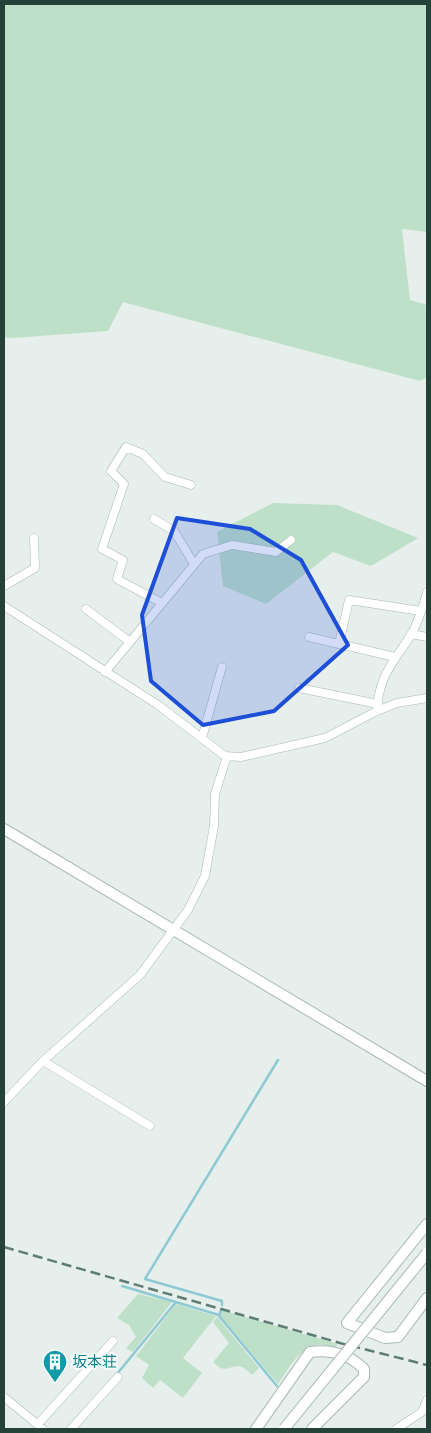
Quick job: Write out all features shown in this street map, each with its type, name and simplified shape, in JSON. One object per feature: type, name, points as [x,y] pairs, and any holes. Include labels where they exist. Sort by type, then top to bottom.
[{"type":"street","points":[[162,603],[117,579],[123,560],[102,549],[124,484],[111,471],[126,447],[143,454],[165,477],[191,485]]},
{"type":"street","points":[[154,519],[174,531],[194,564]]},
{"type":"street","points":[[4,586],[35,568],[34,538]]},
{"type":"street","points":[[105,672],[203,554],[232,545],[276,552],[291,540]]},
{"type":"street","points":[[378,708],[382,682],[395,657],[411,634],[424,607],[427,592]]},
{"type":"street","points":[[339,644],[349,600],[424,607]]},
{"type":"street","points":[[4,606],[158,705],[227,756],[241,757],[326,738],[378,708],[427,698]]},
{"type":"street","points":[[86,610],[130,642]]},
{"type":"street","points":[[411,634],[427,638]]},
{"type":"street","points":[[309,637],[395,657]]},
{"type":"street","points":[[202,738],[222,667]]},
{"type":"street","points":[[299,688],[378,708]]},
{"type":"street","points":[[4,1102],[43,1061],[140,975],[188,910],[205,876],[214,826],[215,794],[227,756]]},
{"type":"street","points":[[4,829],[427,1081]]},
{"type":"street","points":[[43,1061],[150,1126]]},
{"type":"street","points":[[427,1224],[347,1323],[384,1338],[398,1337],[427,1298]]},
{"type":"street","points":[[284,1429],[427,1253]]},
{"type":"street","points":[[4,1397],[41,1427],[113,1342]]},
{"type":"street","points":[[256,1429],[310,1352],[323,1350],[355,1360],[364,1368],[364,1377],[312,1429]]},
{"type":"street","points":[[71,1429],[118,1377]]},
{"type":"street","points":[[396,1429],[422,1412],[427,1400]]},
{"type":"highlighted area","points":[[177,518],[250,529],[301,560],[348,645],[274,711],[203,725],[151,681],[142,615]]},
{"type":"green space","points":[[4,4],[427,4],[427,232],[402,229],[410,300],[427,305],[427,377],[420,381],[123,302],[108,331],[13,338],[4,337]]},
{"type":"green space","points":[[273,503],[337,505],[418,538],[371,566],[333,552],[266,604],[223,586],[217,532]]},
{"type":"green space","points":[[138,1294],[172,1302],[133,1352],[126,1348],[136,1337],[129,1325],[117,1318]]},
{"type":"green space","points":[[176,1304],[216,1316],[183,1358],[202,1373],[183,1398],[160,1380],[153,1388],[142,1378],[149,1365],[136,1356]]},
{"type":"green space","points":[[222,1310],[338,1344],[334,1348],[315,1345],[302,1352],[278,1384],[220,1316]]},
{"type":"green space","points":[[217,1317],[259,1368],[252,1375],[242,1367],[237,1366],[225,1369],[220,1368],[213,1362],[229,1343],[213,1322]]},
{"type":"waterway","points":[[222,1305],[222,1301],[145,1279],[278,1060]]},
{"type":"waterway","points":[[122,1286],[219,1315]]},
{"type":"waterway","points":[[117,1374],[176,1302]]},
{"type":"waterway","points":[[221,1310],[219,1316],[277,1386]]},
{"type":"railway","points":[[4,1247],[340,1343],[427,1365]]},
{"type":"place","name":"坂本荘","points":[[55,1383]]}]
